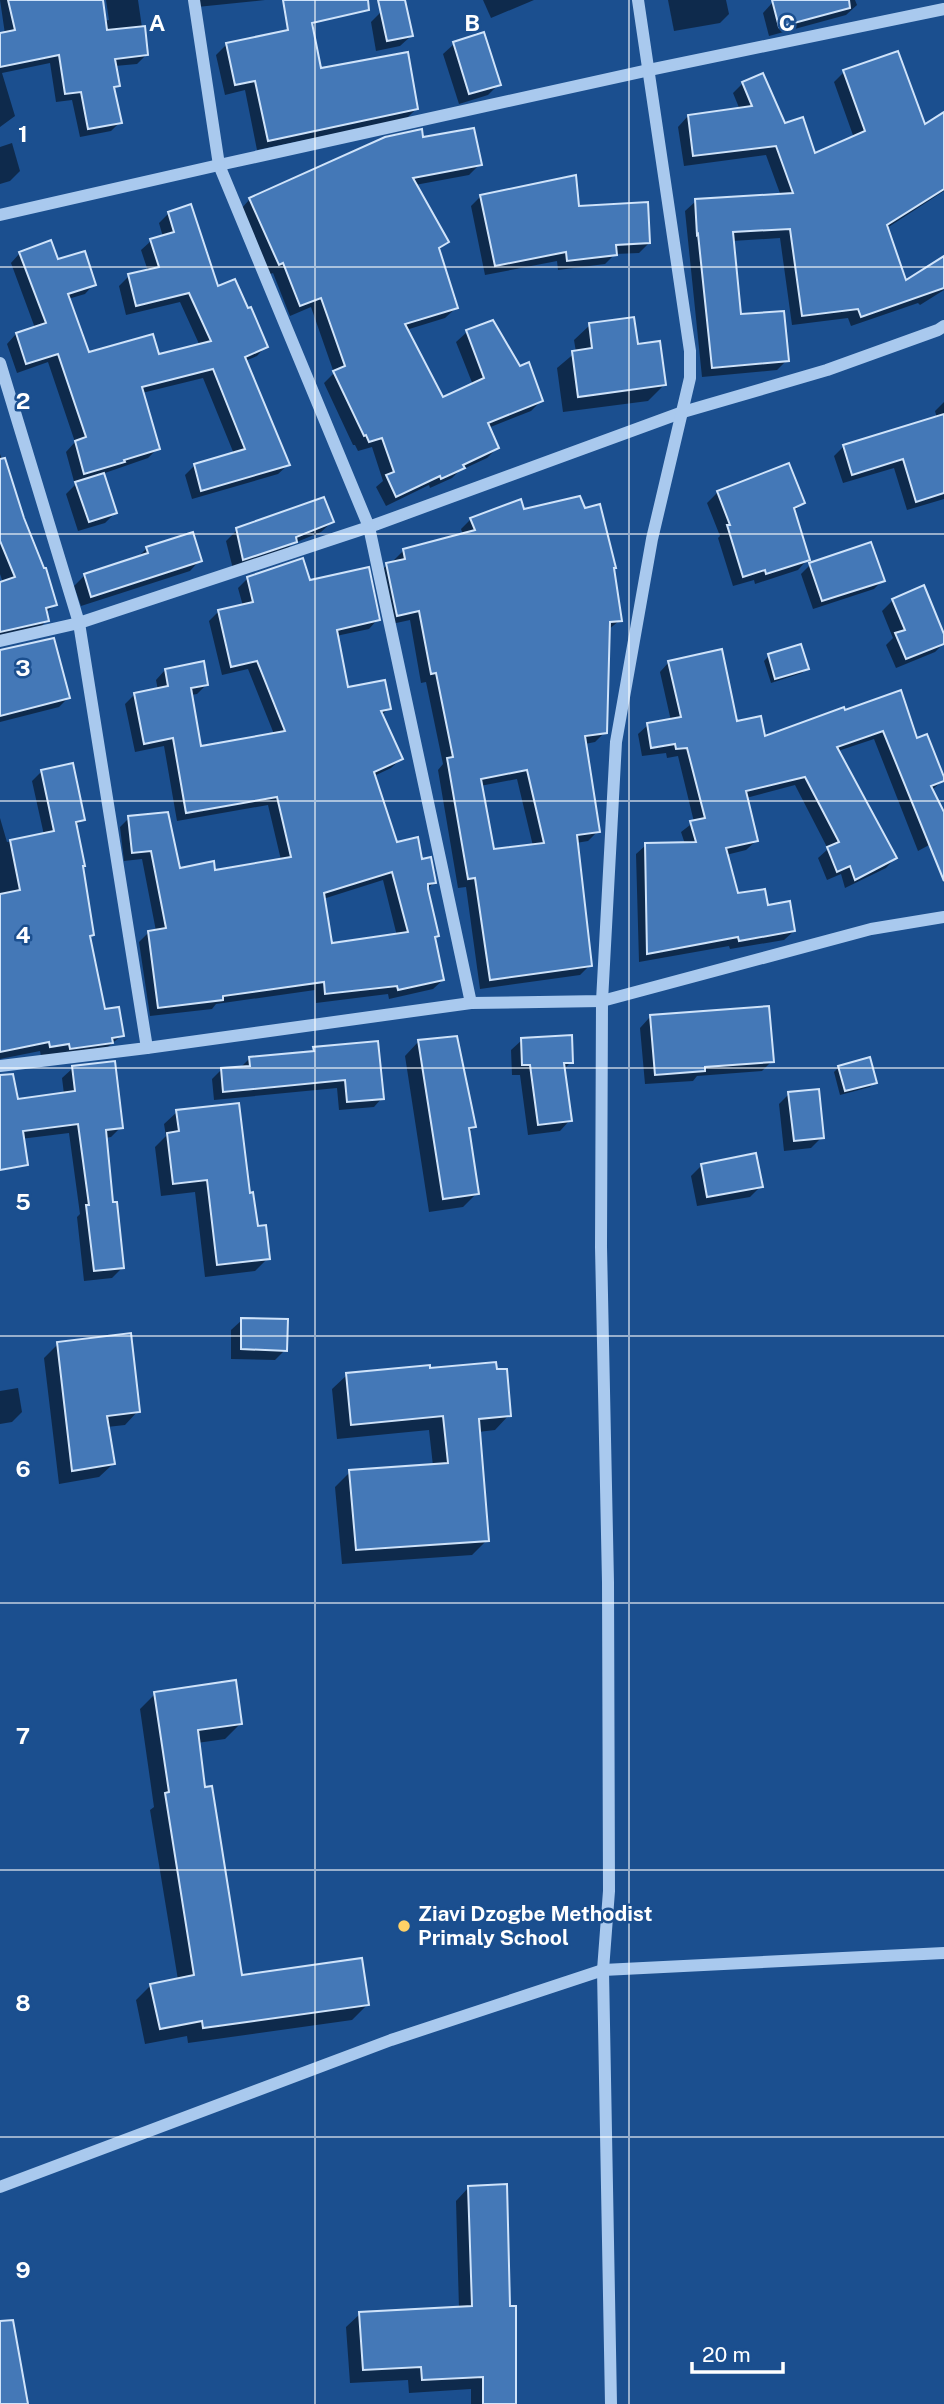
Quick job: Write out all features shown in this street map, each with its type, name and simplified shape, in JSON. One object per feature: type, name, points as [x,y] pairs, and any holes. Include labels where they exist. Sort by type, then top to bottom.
[{"type":"street","points":[[194,0],[219,165],[369,527],[471,1003]]},
{"type":"street","points":[[611,2404],[603,1970],[609,1891],[608,1582],[601,1247],[602,1001],[616,742],[652,538],[690,378],[690,351],[638,0]]},
{"type":"street","points":[[0,215],[649,70],[944,9]]},
{"type":"street","points":[[0,641],[79,623],[369,527],[683,412],[827,370],[944,326]]},
{"type":"street","points":[[0,363],[79,623],[147,1048]]},
{"type":"street","points":[[0,1066],[471,1003],[602,1001],[871,929],[944,917]]},
{"type":"street","points":[[0,2188],[391,2040],[603,1970],[944,1953]]},
{"type":"building","points":[[8,0],[103,0],[107,30],[145,26],[148,55],[115,59],[120,86],[114,87],[122,123],[88,129],[81,92],[65,94],[59,55],[0,67],[0,33],[15,30]]},
{"type":"building","points":[[283,0],[368,0],[369,10],[312,23],[321,68],[408,52],[418,109],[268,141],[255,81],[235,85],[226,43],[288,30]]},
{"type":"building","points":[[378,0],[405,0],[413,36],[387,41]]},
{"type":"building","points":[[772,0],[849,0],[850,8],[779,27]]},
{"type":"building","points":[[484,32],[501,85],[469,94],[453,42]]},
{"type":"building","points":[[898,51],[925,124],[944,112],[944,189],[887,225],[906,280],[944,256],[944,288],[861,317],[858,309],[802,316],[790,229],[733,232],[741,314],[784,311],[789,361],[712,368],[695,199],[793,193],[776,146],[693,156],[688,115],[752,106],[742,82],[763,73],[785,123],[803,117],[815,153],[865,131],[843,70]]},
{"type":"building","points":[[474,128],[482,165],[413,178],[449,242],[439,248],[458,308],[405,324],[443,397],[484,378],[466,330],[493,320],[520,366],[529,362],[543,401],[488,423],[499,448],[463,465],[465,468],[441,479],[440,476],[396,497],[386,475],[394,472],[382,438],[369,442],[366,435],[364,436],[333,371],[345,366],[321,298],[300,306],[283,263],[279,265],[249,198],[385,137],[422,129],[423,137]]},
{"type":"building","points":[[576,175],[579,206],[648,202],[650,243],[616,245],[617,255],[567,261],[566,252],[495,266],[480,195]]},
{"type":"building","points":[[191,204],[218,286],[235,279],[248,308],[251,307],[268,347],[245,357],[290,465],[201,491],[194,464],[245,449],[213,369],[142,387],[160,449],[84,474],[75,441],[86,437],[58,354],[26,364],[16,333],[46,323],[19,252],[51,240],[58,259],[85,251],[96,285],[68,294],[89,352],[153,334],[159,354],[211,341],[189,293],[136,306],[128,274],[159,267],[150,239],[174,232],[168,212]]},
{"type":"building","points":[[634,317],[638,344],[660,341],[666,385],[578,397],[572,351],[592,348],[589,323]]},
{"type":"building","points":[[944,414],[944,493],[916,502],[903,459],[852,475],[843,445]]},
{"type":"building","points":[[5,458],[57,605],[46,608],[49,621],[0,632],[0,582],[15,577],[0,541],[0,459]]},
{"type":"building","points":[[789,463],[805,503],[794,508],[810,560],[766,574],[765,570],[743,577],[727,525],[730,525],[717,491]]},
{"type":"building","points":[[104,473],[117,513],[89,522],[75,482]]},
{"type":"building","points":[[580,496],[585,508],[600,504],[616,568],[622,621],[610,622],[607,733],[585,736],[600,832],[577,835],[592,966],[490,980],[475,878],[468,879],[447,758],[453,757],[436,673],[431,674],[419,611],[397,616],[386,563],[405,559],[403,549],[475,530],[470,518],[521,499],[524,509]],"holes":[[[527,770],[544,843],[494,849],[481,779]]]},
{"type":"building","points":[[324,497],[334,522],[296,537],[297,542],[243,560],[236,528]]},
{"type":"building","points":[[193,532],[202,561],[91,597],[84,574],[148,553],[146,547]]},
{"type":"building","points":[[871,542],[885,581],[822,601],[809,563]]},
{"type":"building","points":[[303,558],[310,580],[369,567],[380,620],[337,630],[348,687],[385,680],[391,709],[381,711],[403,759],[374,772],[397,842],[418,837],[422,859],[431,857],[436,883],[428,884],[428,889],[439,936],[435,937],[444,980],[398,990],[397,986],[325,994],[324,982],[223,996],[223,1000],[158,1008],[148,931],[166,928],[151,851],[132,853],[128,816],[168,812],[180,868],[214,861],[215,870],[291,857],[277,797],[186,813],[173,738],[144,744],[134,693],[168,686],[165,669],[204,661],[208,685],[191,688],[201,746],[285,731],[257,661],[231,667],[218,610],[253,602],[247,577]],"holes":[[[392,872],[408,932],[332,943],[324,893]]]},
{"type":"building","points":[[924,585],[944,634],[944,644],[906,659],[895,633],[905,630],[892,599]]},
{"type":"building","points":[[54,638],[70,698],[0,716],[0,650]]},
{"type":"building","points":[[801,644],[809,669],[775,679],[768,654]]},
{"type":"building","points":[[722,649],[737,721],[761,716],[765,736],[844,707],[845,710],[901,690],[917,738],[927,734],[944,777],[944,781],[931,786],[944,812],[944,881],[883,731],[837,747],[897,858],[855,880],[850,866],[837,872],[827,847],[839,842],[805,777],[746,791],[758,841],[726,848],[738,893],[765,889],[768,905],[790,901],[795,931],[739,941],[738,937],[647,954],[645,843],[696,842],[690,821],[705,818],[687,748],[676,749],[675,744],[651,748],[647,723],[681,717],[668,661]]},
{"type":"building","points":[[73,763],[85,820],[76,822],[94,935],[90,936],[105,1009],[119,1007],[124,1036],[112,1038],[113,1043],[70,1049],[69,1044],[50,1047],[49,1042],[0,1052],[0,894],[20,890],[10,840],[54,831],[41,770]]},
{"type":"building","points":[[769,1006],[774,1062],[705,1067],[705,1071],[655,1075],[650,1015]]},
{"type":"building","points":[[572,1035],[573,1063],[564,1063],[572,1121],[538,1125],[530,1065],[522,1065],[521,1038]]},
{"type":"building","points":[[457,1036],[476,1127],[469,1128],[479,1194],[443,1199],[418,1040]]},
{"type":"building","points":[[378,1041],[384,1099],[347,1102],[345,1080],[223,1092],[221,1068],[250,1066],[249,1057]]},
{"type":"building","points":[[870,1057],[877,1083],[845,1091],[838,1066]]},
{"type":"building","points":[[115,1061],[123,1128],[106,1130],[113,1202],[117,1202],[124,1268],[94,1271],[86,1205],[89,1205],[78,1124],[23,1131],[28,1165],[0,1170],[0,1075],[13,1074],[18,1099],[75,1091],[72,1066]]},
{"type":"building","points":[[819,1089],[824,1138],[794,1141],[788,1092]]},
{"type":"building","points":[[239,1103],[250,1193],[253,1192],[258,1226],[266,1225],[270,1259],[217,1265],[207,1180],[173,1184],[167,1133],[179,1131],[176,1110]]},
{"type":"building","points":[[756,1153],[763,1187],[707,1197],[701,1164]]},
{"type":"building","points":[[241,1318],[288,1319],[287,1351],[241,1349]]},
{"type":"building","points":[[131,1333],[140,1412],[107,1416],[115,1464],[72,1471],[57,1342]]},
{"type":"building","points":[[496,1362],[497,1369],[507,1369],[511,1416],[479,1419],[489,1541],[356,1550],[349,1470],[448,1463],[443,1416],[351,1425],[346,1373]]},
{"type":"building","points":[[236,1680],[242,1724],[198,1730],[205,1787],[212,1786],[242,1975],[362,1958],[369,2005],[203,2028],[202,2021],[160,2029],[150,1984],[194,1975],[165,1793],[169,1792],[154,1692]]},
{"type":"building","points":[[507,2184],[510,2306],[516,2306],[516,2404],[483,2404],[483,2377],[422,2380],[421,2367],[363,2370],[359,2312],[472,2306],[468,2186]]},
{"type":"building","points":[[13,2320],[28,2404],[0,2404],[0,2321]]},
{"type":"place","name":"Ziavi Dzogbe Methodist Primaly School","points":[[404,1926]]}]
